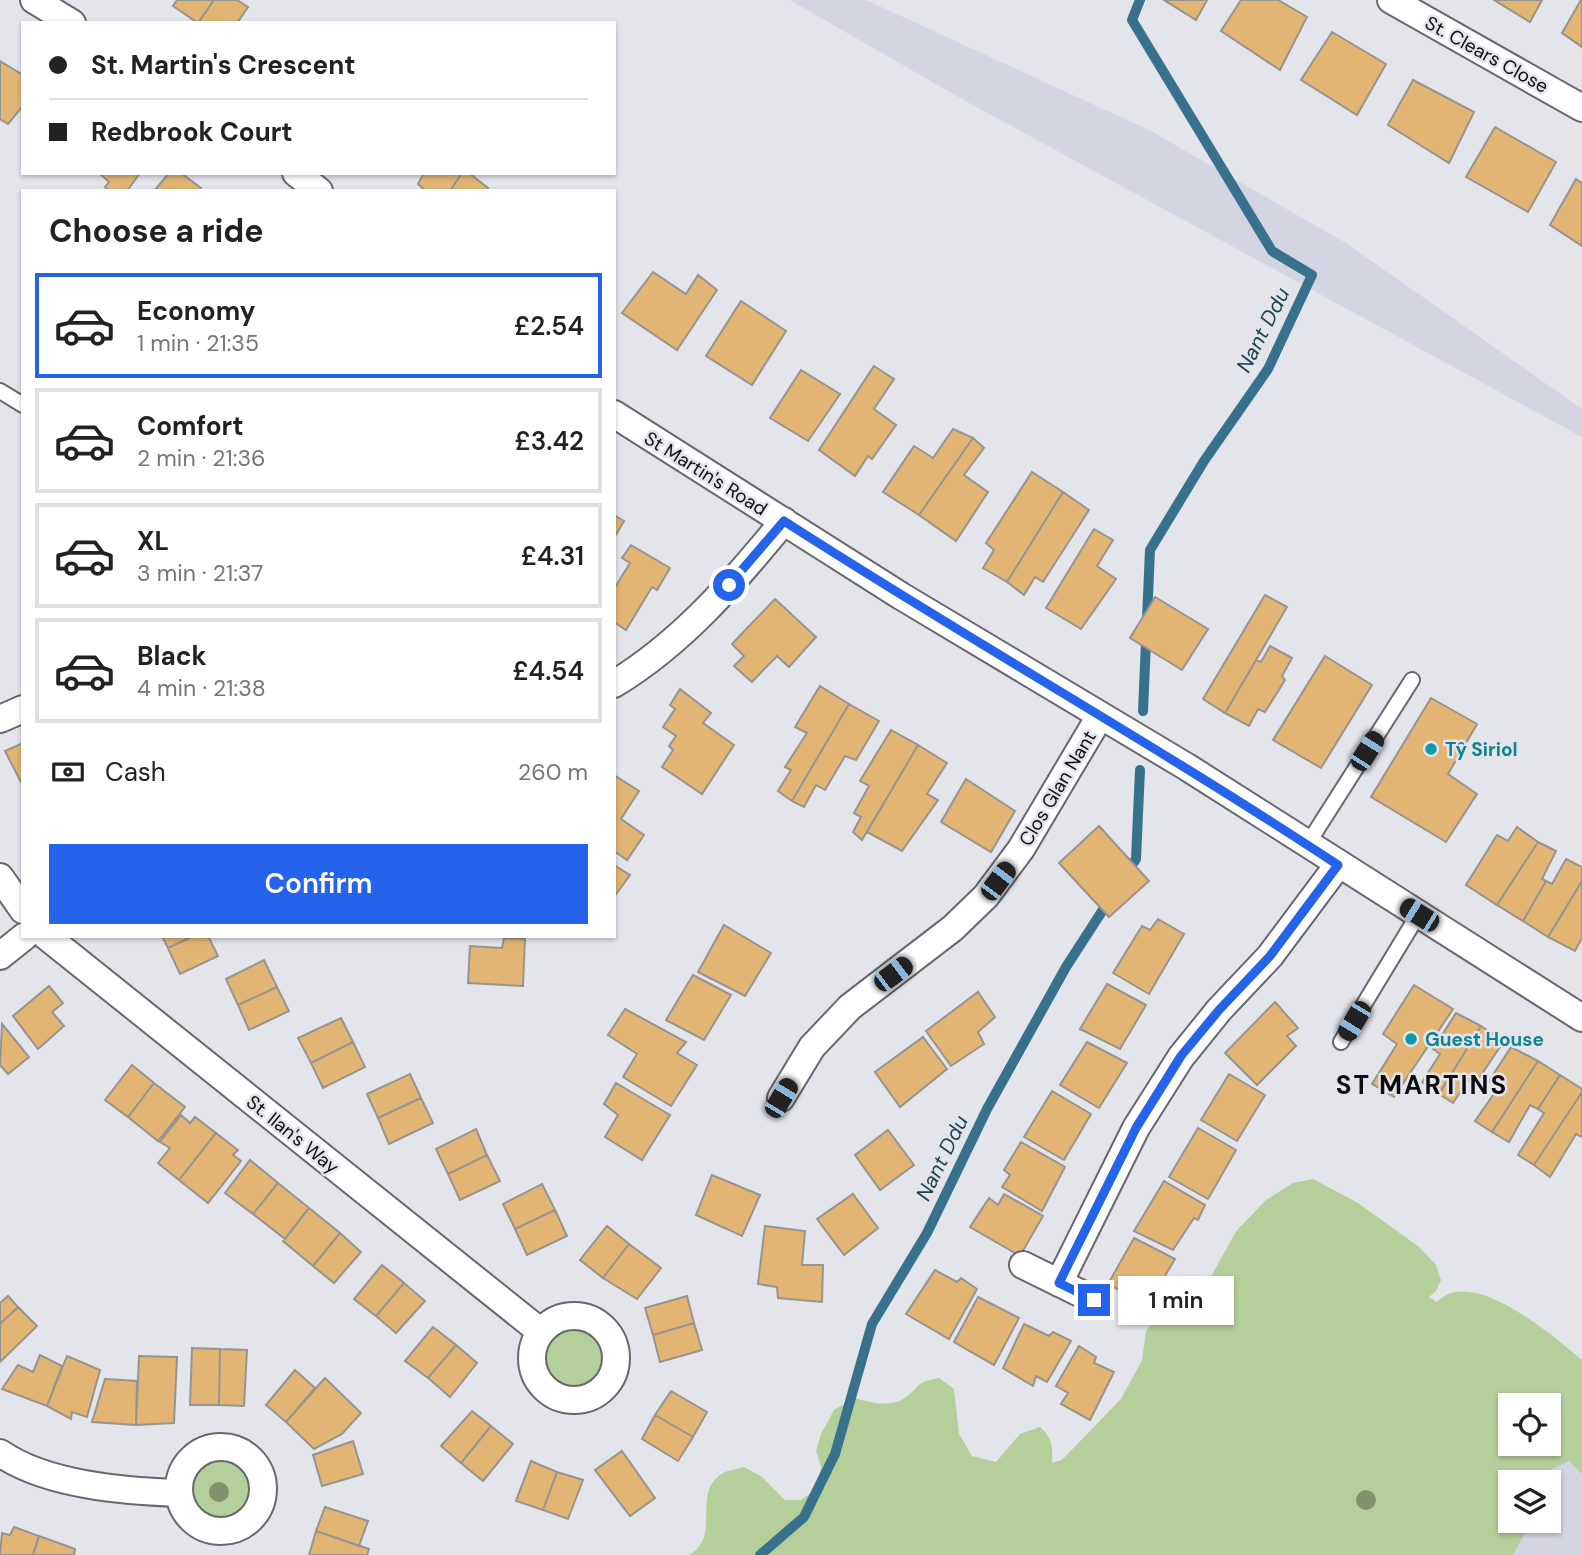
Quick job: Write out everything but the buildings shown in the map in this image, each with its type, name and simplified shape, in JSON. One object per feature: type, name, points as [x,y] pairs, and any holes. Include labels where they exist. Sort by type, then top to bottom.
[{"type":"street","points":[[34,0],[69,21]]},
{"type":"street","name":"St. Clears Close","points":[[1391,0],[1582,108]]},
{"type":"street","points":[[299,175],[316,189]]},
{"type":"street","name":"St Martin's Road","points":[[616,415],[901,596],[1187,767],[1582,1018]]},
{"type":"street","points":[[616,683],[681,636],[745,568],[784,521]]},
{"type":"street","points":[[0,719],[21,710]]},
{"type":"street","name":"Clos Glan Nant","points":[[781,1098],[812,1047],[850,1007],[953,928],[986,896],[1021,849],[1100,716]]},
{"type":"street","points":[[1059,1283],[1136,1128],[1181,1056],[1219,1010],[1270,956],[1338,865]]},
{"type":"street","points":[[0,877],[21,907]]},
{"type":"street","points":[[0,956],[22,938]]},
{"type":"street","name":"St. Ilan's Way","points":[[48,938],[541,1332]]},
{"type":"street","points":[[1023,1265],[1094,1300]]},
{"type":"street","points":[[0,1453],[12,1461],[62,1478],[125,1492],[178,1493]]},
{"type":"lane","points":[[0,391],[21,404]]},
{"type":"lane","points":[[1307,845],[1412,680]]},
{"type":"lane","points":[[1341,1042],[1419,915]]},
{"type":"shaded area","points":[[790,0],[866,0],[1149,130],[1346,243],[1582,409],[1582,437],[960,98]]},
{"type":"shaded area","points":[[1582,1426],[1582,1555],[1488,1555],[1502,1533],[1561,1533],[1561,1470],[1537,1470],[1551,1456],[1561,1456],[1561,1447]]},
{"type":"green space","points":[[1313,1179],[1358,1203],[1419,1247],[1436,1265],[1441,1280],[1436,1291],[1429,1297],[1437,1302],[1452,1293],[1470,1292],[1491,1298],[1533,1321],[1582,1360],[1582,1474],[1569,1461],[1551,1470],[1498,1470],[1498,1533],[1525,1533],[1513,1555],[689,1555],[699,1547],[704,1537],[709,1491],[713,1481],[723,1473],[744,1467],[762,1477],[785,1500],[801,1500],[818,1488],[821,1467],[816,1451],[821,1434],[834,1410],[855,1398],[874,1403],[894,1402],[906,1397],[922,1383],[939,1378],[954,1389],[959,1434],[972,1456],[996,1462],[1020,1434],[1040,1427],[1051,1443],[1052,1463],[1062,1460],[1121,1399],[1142,1360],[1146,1331],[1163,1308],[1209,1280],[1237,1230],[1266,1200],[1293,1183]]},
{"type":"green space","points":[[574,1316],[597,1323],[609,1335],[616,1358],[609,1381],[597,1393],[574,1400],[551,1393],[539,1381],[532,1358],[539,1335],[551,1323]]},
{"type":"green space","points":[[213,1447],[229,1447],[245,1454],[256,1465],[263,1481],[260,1505],[251,1519],[229,1531],[213,1531],[197,1524],[186,1513],[179,1497],[179,1481],[186,1465],[197,1454]]},
{"type":"waterway","name":"Nant Ddu","points":[[1140,0],[1132,20],[1272,251],[1312,275],[1268,369],[1204,461],[1150,550],[1143,711]]},
{"type":"waterway","name":"Nant Ddu","points":[[1126,874],[1136,859],[1140,770]]},
{"type":"waterway","name":"Nant Ddu","points":[[760,1555],[804,1517],[835,1454],[872,1324],[927,1233],[987,1109],[1066,967],[1108,902]]},
{"type":"place","name":"Tŷ Siriol","points":[[1431,749]]},
{"type":"place","name":"Guest House","points":[[1411,1039]]},
{"type":"district","name":"ST MARTINS","points":[[1422,1085]]},
{"type":"route","points":[[729,585],[784,521],[901,596],[1187,767],[1338,865],[1270,956],[1219,1010],[1181,1056],[1136,1128],[1059,1283],[1094,1300]]}]
